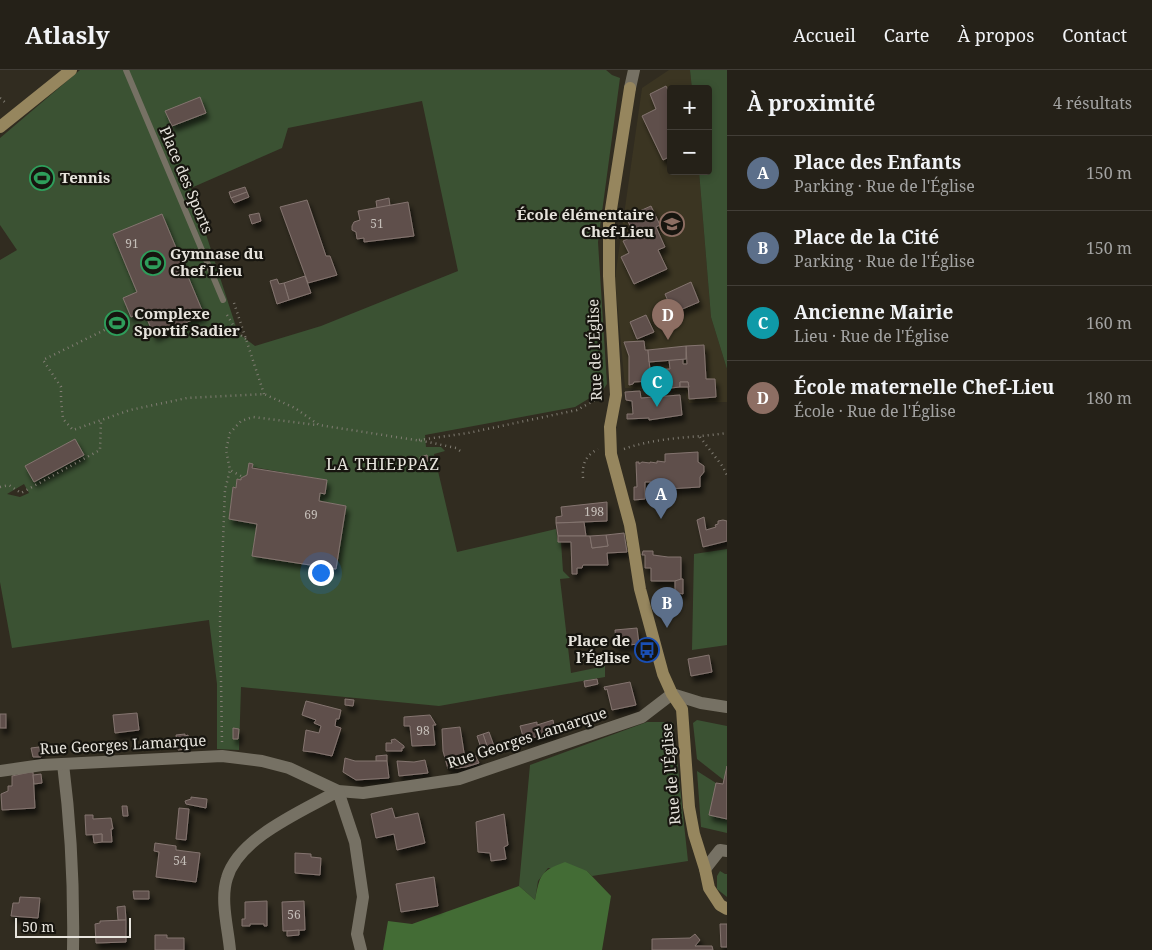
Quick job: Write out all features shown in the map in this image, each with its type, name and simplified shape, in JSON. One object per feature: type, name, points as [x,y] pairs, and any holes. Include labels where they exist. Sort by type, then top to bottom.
[{"type":"street","points":[[0,127],[70,70]]},
{"type":"street","name":"Rue de l'Église","points":[[634,70],[609,222],[608,276],[616,395],[610,427],[611,448],[623,505],[630,525],[642,598],[662,674],[682,709],[689,807],[694,834],[709,888],[720,905],[727,909]]},
{"type":"street","points":[[672,694],[700,703],[727,707]]},
{"type":"street","name":"Rue Georges Lamarque","points":[[0,771],[42,765],[222,756],[262,761],[289,768],[338,791],[363,793],[458,779],[642,717],[672,694]]},
{"type":"street","points":[[63,764],[69,812],[73,950]]},
{"type":"street","points":[[230,950],[224,900],[226,879],[233,862],[263,833],[338,791],[355,842],[363,897],[357,934],[361,950]]},
{"type":"street","points":[[705,869],[720,850],[727,851]]},
{"type":"lane","name":"Place des Sports","points":[[126,70],[223,300]]},
{"type":"path","points":[[231,296],[264,394]]},
{"type":"path","points":[[227,315],[238,333],[246,339]]},
{"type":"path","points":[[127,319],[43,360],[61,387],[64,419],[73,430],[130,410],[187,398],[264,394],[295,408],[319,425]]},
{"type":"path","points":[[415,440],[468,433],[577,410],[604,395],[616,395]]},
{"type":"path","points":[[222,756],[220,618],[225,490],[230,470],[226,450],[230,433],[241,421],[253,417],[415,440],[456,448],[463,453]]},
{"type":"path","points":[[0,487],[9,486],[22,493],[100,450],[101,420]]},
{"type":"path","points":[[583,478],[582,468],[590,453],[661,440],[727,433]]},
{"type":"path","points":[[700,437],[727,475]]},
{"type":"path","points":[[230,470],[242,476]]},
{"type":"shaded area","points":[[669,70],[690,70],[692,85],[667,85],[667,175],[699,175],[711,317],[727,369],[727,402],[689,403],[685,392],[625,388],[615,278],[642,88]]},
{"type":"green space","points":[[80,70],[606,70],[620,78],[598,242],[607,384],[603,390],[575,407],[425,435],[426,447],[441,447],[445,451],[434,454],[457,552],[556,529],[558,542],[561,542],[563,571],[570,578],[560,579],[571,673],[605,666],[605,677],[439,706],[241,687],[239,750],[217,749],[217,684],[209,620],[12,648],[0,582],[0,260],[17,250],[0,225],[0,138]],"holes":[[[422,101],[458,271],[321,326],[255,346],[238,333],[191,188],[282,148],[288,128]],[[249,464],[253,464],[253,467],[327,480],[325,494],[320,493],[319,501],[346,506],[336,569],[252,556],[257,524],[229,518],[233,487],[236,488],[237,479],[241,480],[241,478],[247,475]],[[24,484],[29,493],[20,497],[7,494]]]},
{"type":"green space","points":[[690,70],[727,70],[727,369],[711,317],[699,175],[712,175],[712,85],[692,85]]},
{"type":"green space","points":[[727,549],[727,645],[692,650],[694,554]]},
{"type":"green space","points":[[697,720],[727,726],[727,771],[725,781],[697,759],[693,723]]},
{"type":"green space","points":[[647,722],[673,722],[688,861],[592,876],[587,871],[548,868],[538,881],[535,900],[519,886],[530,765]]},
{"type":"green space","points":[[697,771],[716,783],[727,819],[727,833],[701,827]]},
{"type":"green space","points":[[565,862],[587,871],[611,896],[602,950],[383,950],[388,921],[412,924],[519,886],[535,900],[542,875],[550,868]]},
{"type":"green space","points":[[720,871],[727,874],[727,897],[717,889],[717,876]]},
{"type":"building","points":[[666,86],[667,88],[667,158],[663,160],[642,116],[656,109],[650,94]]},
{"type":"building","points":[[200,97],[206,113],[172,126],[165,111]]},
{"type":"building","points":[[245,187],[247,192],[231,198],[229,192]]},
{"type":"building","points":[[247,192],[249,197],[234,203],[231,198]]},
{"type":"building","points":[[389,198],[390,206],[377,208],[376,201]]},
{"type":"building","points":[[307,200],[326,256],[330,256],[337,275],[308,283],[280,207]]},
{"type":"building","points":[[408,202],[414,236],[364,242],[364,238],[357,239],[356,232],[352,230],[352,226],[354,222],[360,220],[358,211]]},
{"type":"building","points":[[651,206],[660,225],[656,227],[665,247],[658,250],[667,269],[634,284],[621,257],[629,253],[623,241],[634,236],[628,221],[644,214],[642,210]]},
{"type":"building","points":[[642,210],[644,214],[628,221],[626,217]]},
{"type":"building","points":[[259,213],[261,221],[252,224],[249,215]]},
{"type":"building","name":"Gymnase du Chef Lieu","points":[[162,214],[204,315],[154,336],[144,311],[131,317],[123,298],[137,292],[113,234]]},
{"type":"building","points":[[305,276],[311,293],[289,300],[284,283]]},
{"type":"building","points":[[277,279],[279,284],[284,283],[289,300],[277,304],[270,281]]},
{"type":"building","points":[[691,282],[699,302],[673,313],[665,294]]},
{"type":"building","points":[[646,315],[654,332],[637,339],[630,322]]},
{"type":"building","points":[[644,341],[645,350],[648,350],[650,370],[670,369],[669,360],[683,359],[683,364],[687,364],[686,346],[704,345],[706,379],[715,379],[716,397],[689,399],[688,382],[680,382],[680,387],[650,390],[649,381],[634,382],[629,385],[629,356],[624,342]]},
{"type":"building","points":[[686,346],[686,359],[649,362],[648,350]]},
{"type":"building","points":[[680,382],[688,382],[689,387],[680,387]]},
{"type":"building","points":[[640,391],[641,398],[680,395],[682,415],[649,420],[649,418],[627,419],[627,414],[633,414],[632,401],[626,400],[625,392]]},
{"type":"building","points":[[75,439],[84,455],[34,482],[25,466]]},
{"type":"building","points":[[698,452],[698,462],[704,466],[704,472],[700,477],[700,487],[667,489],[666,481],[653,482],[653,484],[645,482],[645,499],[634,500],[634,487],[637,487],[636,462],[639,462],[639,464],[642,462],[665,462],[665,454]]},
{"type":"building","points":[[427,455],[428,461],[421,463],[420,457]]},
{"type":"building","points":[[249,463],[253,464],[252,468],[327,480],[325,494],[320,493],[319,501],[346,506],[336,569],[252,556],[257,524],[229,519],[233,487],[236,488],[237,479],[241,480],[241,478],[247,475]]},
{"type":"building","points":[[607,502],[607,521],[556,523],[556,517],[562,516],[561,507]]},
{"type":"building","points":[[704,517],[706,530],[716,527],[715,525],[718,524],[718,521],[727,521],[727,541],[703,547],[697,520]]},
{"type":"building","points":[[584,522],[586,536],[558,536],[556,523]]},
{"type":"building","points":[[624,533],[627,552],[607,553],[608,565],[583,565],[582,568],[577,568],[577,574],[572,574],[571,542],[558,542],[558,536],[590,536],[592,548],[608,546],[606,535]]},
{"type":"building","points":[[606,535],[608,546],[592,548],[590,536]]},
{"type":"building","points":[[643,551],[653,551],[653,555],[681,557],[681,581],[651,581],[651,568],[645,568],[645,555],[642,555]]},
{"type":"building","points":[[683,579],[683,594],[675,592],[675,581]]},
{"type":"building","points":[[637,628],[639,644],[616,646],[615,630]]},
{"type":"building","points":[[709,655],[712,672],[691,676],[688,659]]},
{"type":"building","points":[[597,679],[598,684],[585,687],[584,681]]},
{"type":"building","points":[[630,682],[636,705],[612,710],[607,689],[605,690],[604,687]]},
{"type":"building","points":[[345,699],[354,700],[353,706],[345,705]]},
{"type":"building","points":[[306,701],[341,710],[339,719],[336,719],[335,726],[341,728],[332,756],[303,751],[306,730],[319,733],[321,726],[314,723],[316,720],[302,715]]},
{"type":"building","points":[[137,713],[139,730],[115,733],[113,715]]},
{"type":"building","points":[[0,714],[6,714],[6,728],[0,728]]},
{"type":"building","points":[[430,715],[436,725],[433,725],[435,745],[412,746],[410,726],[404,726],[404,717]]},
{"type":"building","points":[[553,720],[555,732],[524,740],[520,726],[537,722],[537,725]]},
{"type":"building","points":[[460,727],[465,759],[475,755],[479,763],[448,769],[443,751],[442,729]]},
{"type":"building","points":[[233,728],[239,729],[238,739],[233,739]]},
{"type":"building","points":[[489,732],[494,746],[483,750],[481,748],[487,746],[483,734]]},
{"type":"building","points":[[185,734],[185,736],[188,735],[189,741],[185,742],[186,749],[178,750],[176,735]]},
{"type":"building","points":[[483,734],[487,746],[481,748],[477,736]]},
{"type":"building","points":[[395,739],[404,746],[402,751],[386,751],[386,743],[392,743],[391,740]]},
{"type":"building","points":[[39,747],[41,757],[33,757],[31,748]]},
{"type":"building","points":[[387,755],[387,761],[376,761],[376,756]]},
{"type":"building","points":[[345,758],[355,761],[387,761],[389,778],[356,780],[343,772]]},
{"type":"building","points":[[425,760],[428,773],[399,776],[397,761],[414,762]]},
{"type":"building","points":[[727,766],[727,819],[709,815],[716,783],[723,784]]},
{"type":"building","points":[[33,772],[35,808],[2,810],[1,794],[8,791],[8,786],[12,786],[12,776]]},
{"type":"building","points":[[41,774],[42,783],[34,784],[33,775]]},
{"type":"building","points":[[191,797],[207,799],[206,808],[186,804],[185,801],[191,799]]},
{"type":"building","points":[[122,806],[127,806],[128,816],[123,816]]},
{"type":"building","points":[[179,808],[189,809],[186,840],[176,839]]},
{"type":"building","points":[[392,808],[395,818],[418,813],[425,843],[397,850],[394,834],[376,838],[371,814]]},
{"type":"building","points":[[504,814],[508,845],[504,847],[506,859],[491,861],[490,853],[478,852],[476,822]]},
{"type":"building","points":[[85,815],[93,815],[93,819],[111,818],[113,829],[111,829],[112,842],[102,842],[102,834],[86,835]]},
{"type":"building","points":[[102,834],[102,842],[94,843],[93,835]]},
{"type":"building","points":[[155,843],[176,846],[176,850],[200,853],[196,882],[156,877],[159,852],[154,851]]},
{"type":"building","points":[[295,853],[311,854],[311,857],[321,858],[320,875],[295,873]]},
{"type":"building","points":[[434,877],[438,906],[401,912],[396,884]]},
{"type":"building","points":[[133,891],[149,891],[149,899],[134,899]]},
{"type":"building","points":[[20,897],[40,898],[38,918],[11,916],[13,903],[19,903]]},
{"type":"building","points":[[267,901],[267,926],[264,926],[264,924],[250,924],[250,926],[242,926],[242,919],[245,919],[245,902]]},
{"type":"building","points":[[304,901],[305,930],[283,931],[282,902]]},
{"type":"building","points":[[125,906],[126,920],[118,920],[117,907]]},
{"type":"building","points":[[126,920],[126,942],[96,943],[95,924],[100,923],[100,921]]},
{"type":"building","points":[[720,924],[727,924],[727,947],[721,947]]},
{"type":"building","points":[[299,930],[299,935],[287,936],[287,931]]},
{"type":"building","points":[[695,934],[700,940],[695,946],[712,946],[713,950],[652,950],[652,939],[690,938]]},
{"type":"building","points":[[155,935],[167,935],[167,938],[184,938],[184,950],[155,950]]},
{"type":"place","name":"Tennis","points":[[42,178]]},
{"type":"place","name":"École élémentaire Chef-Lieu","points":[[672,224]]},
{"type":"place","name":"Gymnase du Chef Lieu","points":[[153,263]]},
{"type":"place","name":"Complexe Sportif Sadier","points":[[117,323]]},
{"type":"place","name":"École maternelle Chef-Lieu","points":[[668,340]]},
{"type":"place","name":"Ancienne Mairie","points":[[657,407]]},
{"type":"place","name":"Place des Enfants","points":[[661,519]]},
{"type":"place","name":"Place de la Cité","points":[[667,628]]},
{"type":"place","name":"Place de l’Église","points":[[647,650]]},
{"type":"district","name":"LA THIEPPAZ","points":[[383,464]]}]
